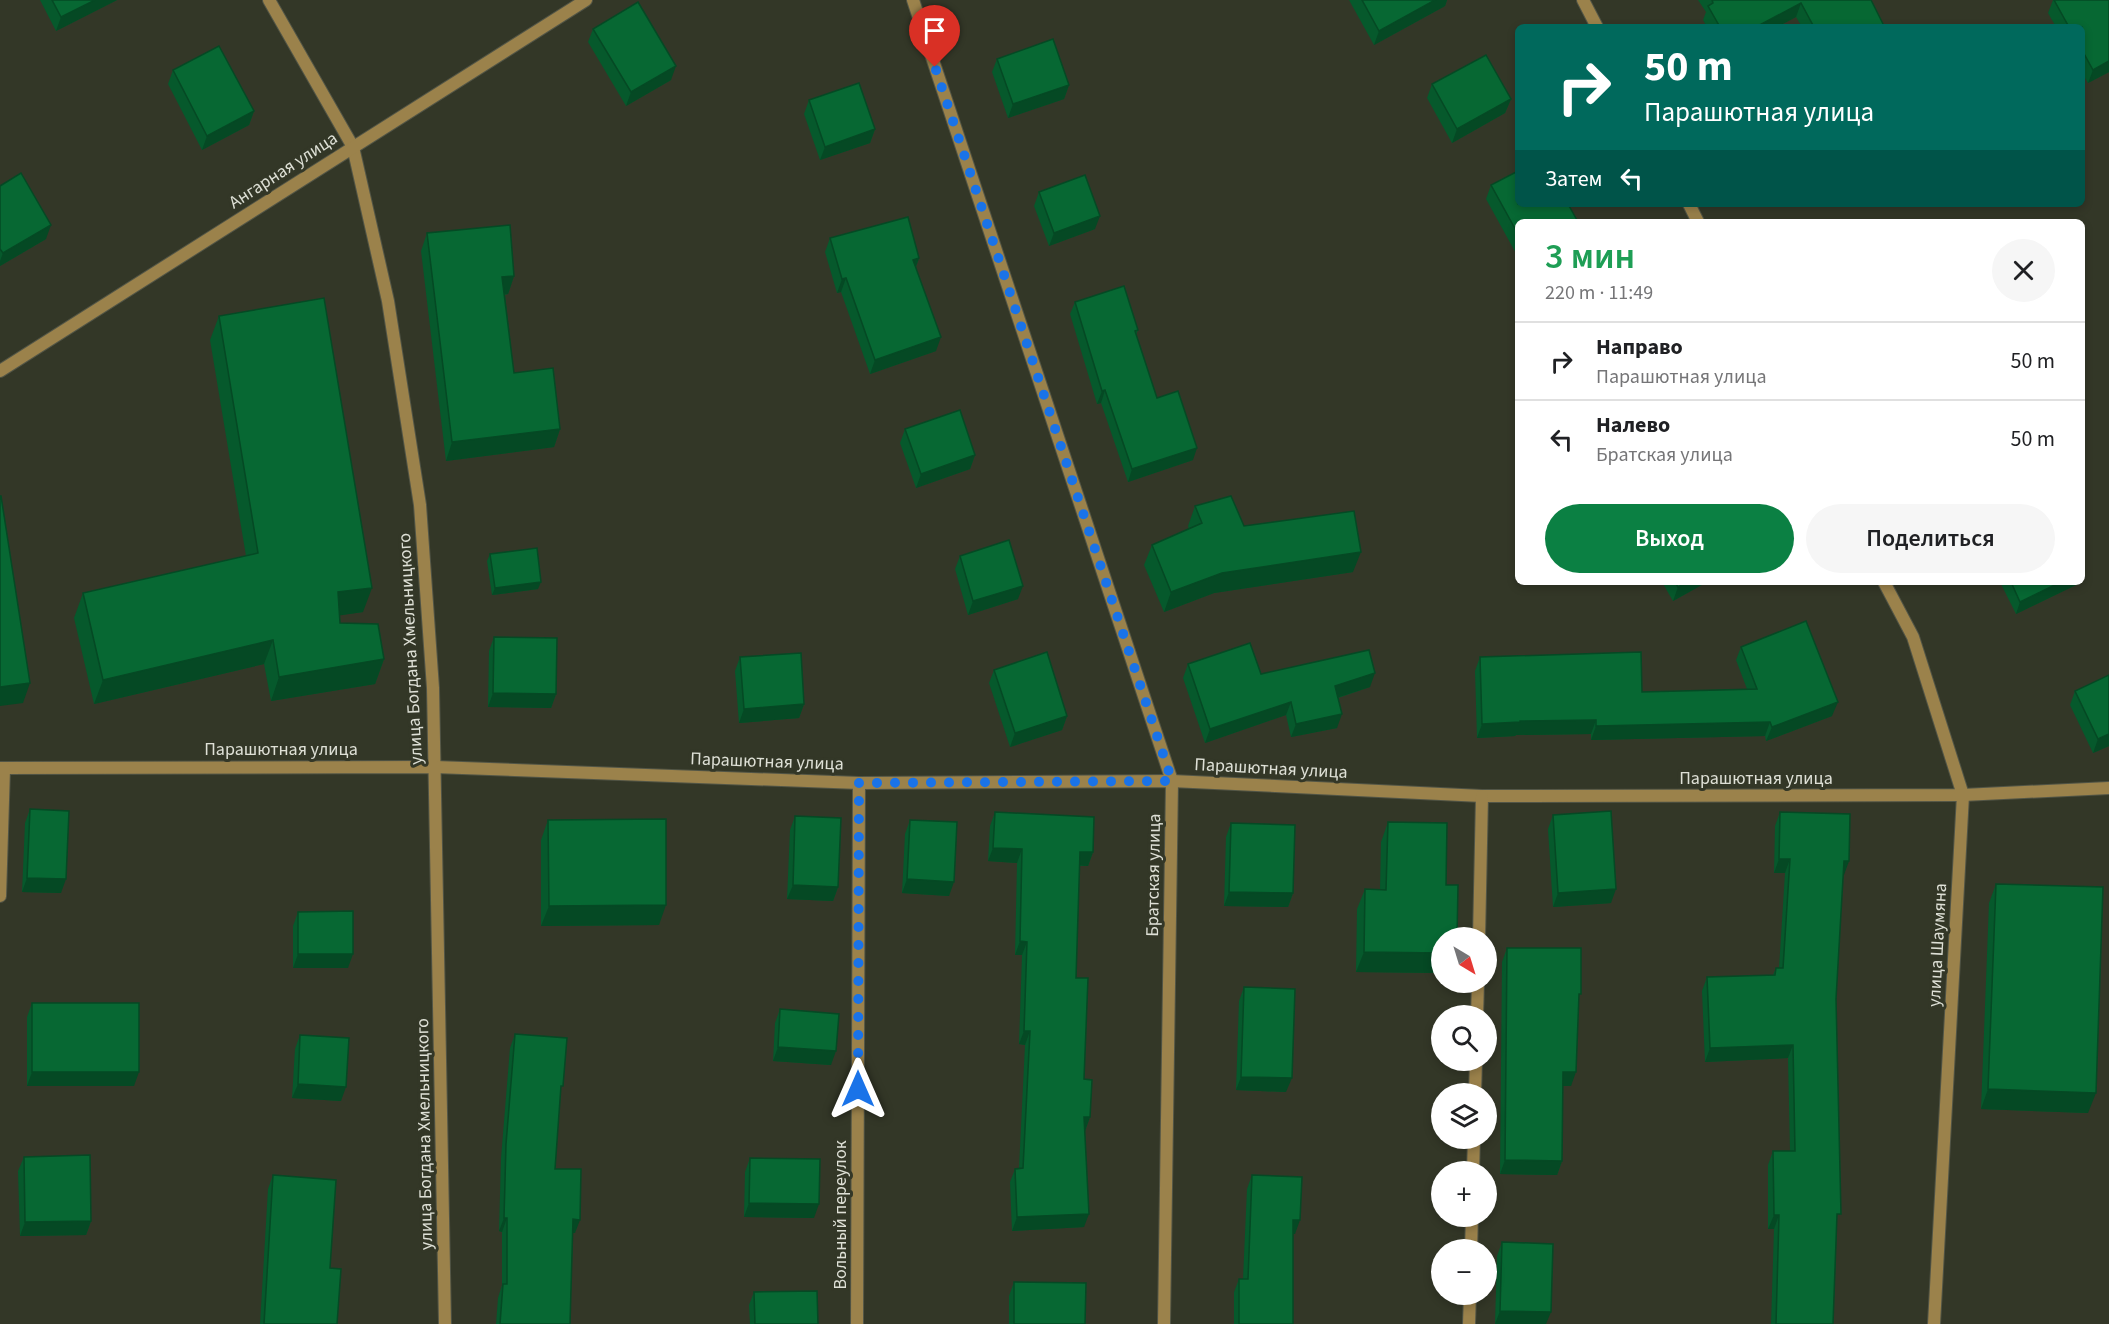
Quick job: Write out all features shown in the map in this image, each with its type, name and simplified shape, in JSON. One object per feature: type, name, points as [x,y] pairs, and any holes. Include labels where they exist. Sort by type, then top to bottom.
[{"type":"street","name":"улица Богдана Хмельницкого","points":[[269,0],[353,147],[388,302],[420,505],[433,688],[445,1324]]},
{"type":"street","name":"Ангарная улица","points":[[0,370],[586,0]]},
{"type":"street","name":"Братская улица","points":[[913,0],[1172,781],[1164,1324]]},
{"type":"street","points":[[1583,0],[1595,24]]},
{"type":"street","name":"улица Шаумяна","points":[[1886,585],[1912,637],[1963,795],[1934,1324]]},
{"type":"street","name":"Парашютная улица","points":[[2,768],[435,767],[859,783],[1172,781],[1482,796],[1963,795],[2109,788]]},
{"type":"street","points":[[0,896],[2,768]]},
{"type":"street","name":"Вольный переулок","points":[[857,1324],[859,783]]},
{"type":"street","points":[[1479,927],[1482,796]]},
{"type":"street","points":[[1469,1324],[1470,1305]]},
{"type":"building","points":[[52,0],[95,0],[61,17]]},
{"type":"building","points":[[1362,0],[1435,0],[1379,31]]},
{"type":"building","points":[[1712,0],[1871,0],[1883,24],[1812,24],[1801,3],[1762,24],[1718,24],[1708,6],[1713,3]]},
{"type":"building","points":[[2054,0],[2109,0],[2109,61],[2093,70],[2085,55],[2085,24],[2067,24]]},
{"type":"building","points":[[638,2],[676,66],[631,92],[593,29]]},
{"type":"building","points":[[1053,39],[1069,85],[1013,104],[997,59]]},
{"type":"building","points":[[219,46],[254,111],[207,136],[173,70]]},
{"type":"building","points":[[1486,55],[1511,99],[1457,129],[1432,84]]},
{"type":"building","points":[[859,83],[875,129],[825,147],[809,100]]},
{"type":"building","points":[[21,173],[51,225],[3,253],[0,249],[0,186]]},
{"type":"building","points":[[1515,173],[1515,207],[1570,207],[1576,219],[1515,219],[1515,229],[1491,185]]},
{"type":"building","points":[[1085,175],[1100,216],[1054,233],[1039,192]]},
{"type":"building","points":[[908,217],[919,258],[913,260],[941,337],[875,360],[846,278],[842,279],[830,238]]},
{"type":"building","points":[[510,225],[514,276],[502,277],[514,373],[553,368],[560,429],[452,442],[427,233]]},
{"type":"building","points":[[1124,286],[1138,330],[1135,331],[1157,398],[1178,391],[1197,448],[1132,469],[1105,390],[1102,391],[1075,302]]},
{"type":"building","points":[[324,298],[372,588],[338,592],[340,623],[378,624],[384,659],[279,677],[273,640],[103,680],[83,593],[258,553],[219,316]]},
{"type":"building","points":[[960,410],[975,455],[921,474],[905,429]]},
{"type":"building","points":[[0,496],[30,683],[0,687]]},
{"type":"building","points":[[1231,496],[1244,526],[1354,511],[1361,552],[1222,573],[1171,592],[1152,545],[1202,523],[1195,506]]},
{"type":"building","points":[[1009,540],[1023,586],[973,601],[960,556]]},
{"type":"building","points":[[537,548],[541,582],[495,588],[490,554]]},
{"type":"building","points":[[2012,585],[2055,585],[2020,602]]},
{"type":"building","points":[[1806,621],[1838,702],[1772,727],[1770,722],[1596,726],[1596,720],[1482,724],[1480,657],[1641,652],[1642,692],[1757,689],[1741,647]]},
{"type":"building","points":[[494,637],[557,638],[556,694],[493,693]]},
{"type":"building","points":[[1250,643],[1261,674],[1369,650],[1375,673],[1335,686],[1342,714],[1296,724],[1291,702],[1210,729],[1188,664]]},
{"type":"building","points":[[1047,652],[1067,716],[1015,733],[994,670]]},
{"type":"building","points":[[801,653],[804,704],[744,709],[740,657]]},
{"type":"building","points":[[2109,675],[2109,734],[2098,739],[2075,691]]},
{"type":"building","points":[[30,809],[69,811],[66,879],[27,878]]},
{"type":"building","points":[[1611,811],[1616,889],[1558,893],[1553,815]]},
{"type":"building","points":[[995,812],[1094,817],[1093,852],[1080,852],[1076,978],[1088,978],[1084,1079],[1092,1080],[1090,1117],[1084,1117],[1089,1214],[1017,1217],[1015,1169],[1023,1168],[1030,1031],[1024,1031],[1027,942],[1020,941],[1022,849],[993,848]]},
{"type":"building","points":[[1780,812],[1850,814],[1849,861],[1844,861],[1836,999],[1841,1214],[1837,1214],[1833,1324],[1776,1324],[1779,1215],[1774,1215],[1773,1151],[1795,1151],[1793,1045],[1710,1048],[1707,977],[1775,975],[1776,968],[1783,968],[1790,859],[1779,859]]},
{"type":"building","points":[[795,816],[841,818],[838,887],[793,885]]},
{"type":"building","points":[[666,819],[666,905],[549,906],[548,820]]},
{"type":"building","points":[[910,820],[957,822],[954,882],[907,879]]},
{"type":"building","points":[[1388,822],[1447,823],[1446,885],[1458,885],[1457,927],[1431,927],[1431,953],[1364,952],[1365,889],[1386,890]]},
{"type":"building","points":[[1231,823],[1295,825],[1293,893],[1229,892]]},
{"type":"building","points":[[1996,884],[2103,887],[2096,1093],[1988,1089]]},
{"type":"building","points":[[353,911],[353,954],[298,954],[298,912]]},
{"type":"building","points":[[1507,948],[1581,948],[1581,994],[1579,994],[1576,1072],[1563,1072],[1562,1161],[1505,1160]]},
{"type":"building","points":[[1244,987],[1295,989],[1292,1078],[1241,1077]]},
{"type":"building","points":[[32,1003],[139,1003],[139,1072],[32,1072]]},
{"type":"building","points":[[780,1009],[839,1014],[836,1051],[778,1047]]},
{"type":"building","points":[[515,1034],[567,1038],[555,1169],[581,1169],[580,1220],[573,1219],[570,1324],[500,1324],[503,1284],[507,1284],[507,1218],[504,1218],[506,1144]]},
{"type":"building","points":[[300,1035],[349,1038],[346,1087],[298,1084]]},
{"type":"building","points":[[90,1155],[91,1221],[25,1222],[24,1157]]},
{"type":"building","points":[[750,1158],[820,1159],[819,1204],[749,1203]]},
{"type":"building","points":[[273,1175],[336,1180],[330,1268],[341,1269],[337,1324],[264,1324]]},
{"type":"building","points":[[1252,1175],[1302,1177],[1300,1220],[1293,1220],[1293,1324],[1239,1324],[1239,1279],[1248,1279]]},
{"type":"building","points":[[1502,1242],[1553,1244],[1551,1312],[1500,1311]]},
{"type":"building","points":[[1014,1282],[1086,1283],[1085,1324],[1014,1324]]},
{"type":"building","points":[[817,1291],[818,1324],[755,1324],[754,1292]]},
{"type":"route","points":[[858,1089],[859,783],[1172,781],[935,67]]}]
